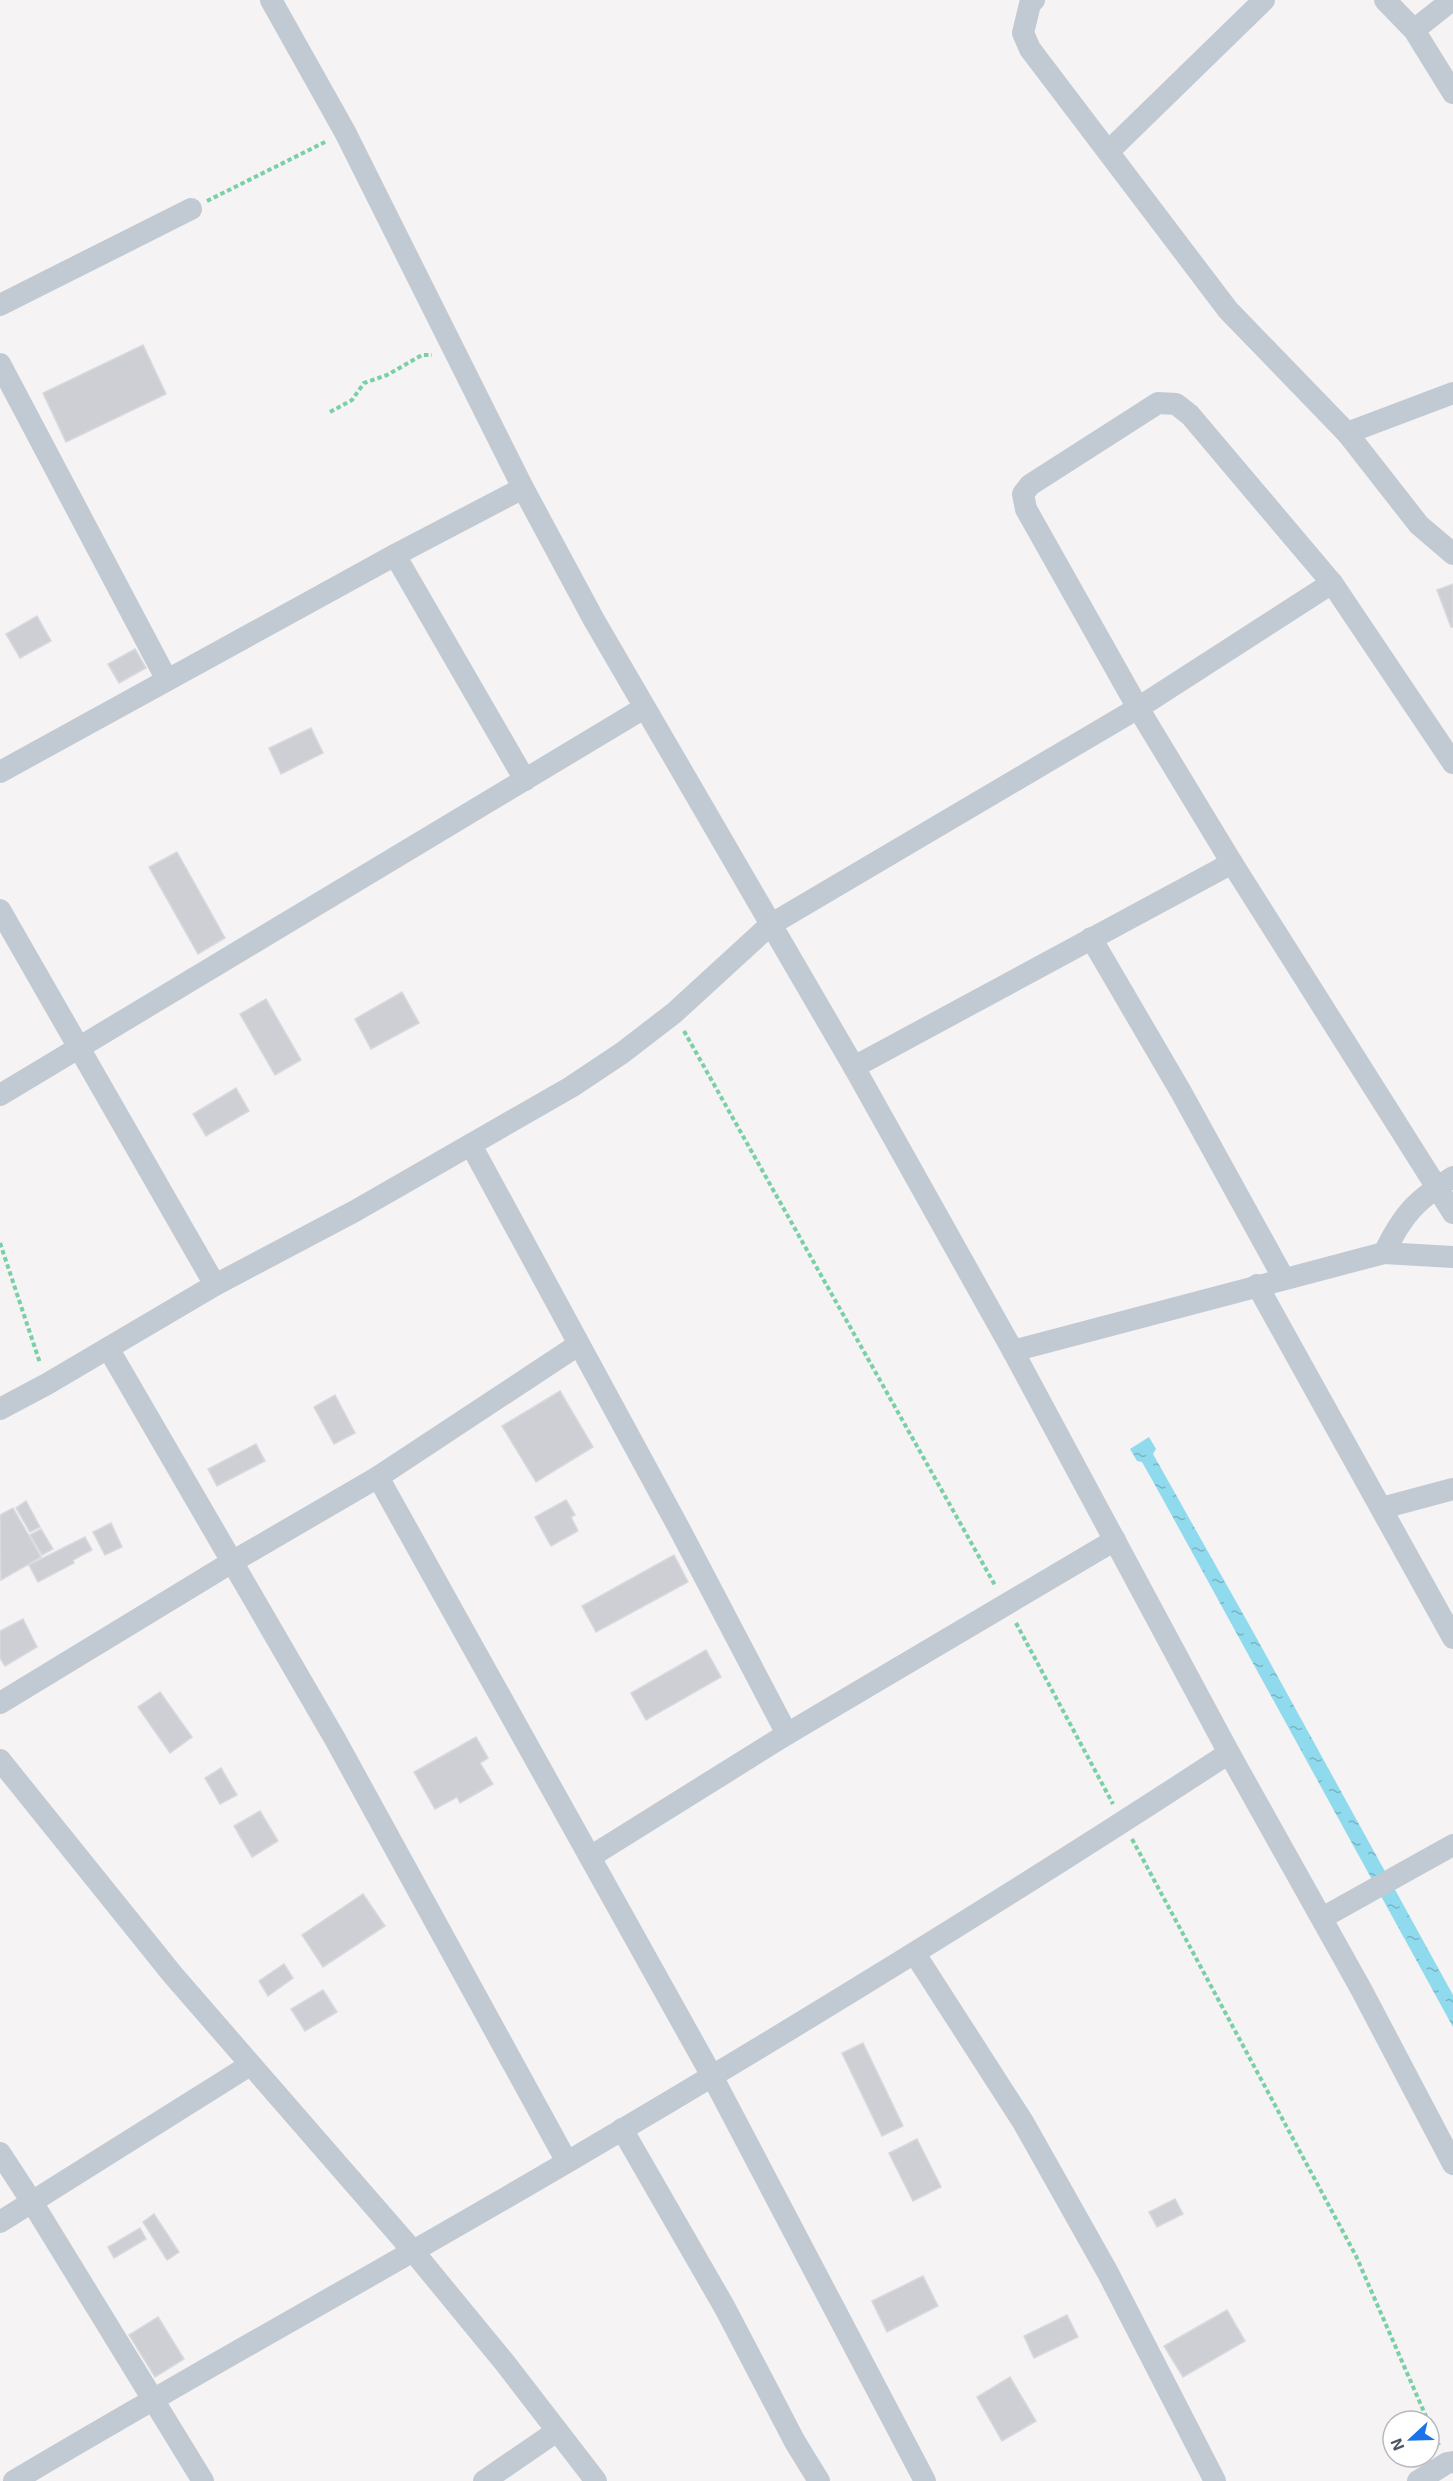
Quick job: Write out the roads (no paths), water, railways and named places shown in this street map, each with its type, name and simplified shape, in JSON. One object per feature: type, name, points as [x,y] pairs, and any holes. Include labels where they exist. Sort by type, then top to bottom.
[{"type":"street","points":[[271,0],[345,132],[524,488],[594,620],[854,1067],[1013,1351],[1229,1753],[1322,1918],[1453,2164]]},
{"type":"street","points":[[1034,0],[1030,4],[1023,33],[1029,49],[1228,310],[1347,433],[1419,525],[1453,554]]},
{"type":"street","points":[[1109,152],[1264,0]]},
{"type":"street","points":[[1385,0],[1414,30],[1453,93]]},
{"type":"street","points":[[1414,30],[1452,0]]},
{"type":"street","points":[[0,305],[190,209]]},
{"type":"street","points":[[0,364],[167,680]]},
{"type":"street","points":[[1347,433],[1453,393]]},
{"type":"street","points":[[1453,763],[1332,583],[1190,415],[1176,404],[1158,403],[1030,485],[1023,494],[1026,509],[1138,708],[1232,863],[1445,1182],[1453,1214]]},
{"type":"street","points":[[0,772],[395,555],[524,488]]},
{"type":"street","points":[[395,555],[525,780]]},
{"type":"street","points":[[0,1409],[47,1384],[215,1285],[345,1216],[571,1087],[622,1053],[674,1013],[770,925],[1138,708],[1332,583]]},
{"type":"street","points":[[0,1095],[644,708]]},
{"type":"street","points":[[854,1067],[1232,863]]},
{"type":"street","points":[[0,910],[215,1285]]},
{"type":"street","points":[[1091,938],[1181,1092],[1284,1279]]},
{"type":"street","points":[[471,1145],[680,1530],[787,1734]]},
{"type":"street","points":[[1384,1253],[1399,1222],[1417,1203],[1445,1182]]},
{"type":"street","points":[[1013,1351],[1384,1253],[1453,1257]]},
{"type":"street","points":[[1257,1285],[1453,1638]]},
{"type":"street","points":[[0,1704],[378,1476],[578,1345]]},
{"type":"street","points":[[108,1348],[335,1739],[567,2162]]},
{"type":"street","points":[[378,1476],[712,2076],[925,2481]]},
{"type":"street","points":[[1382,1508],[1453,1489]]},
{"type":"street","points":[[590,1857],[787,1734],[1115,1540]]},
{"type":"street","points":[[14,2481],[152,2398],[413,2251],[712,2076],[915,1954],[1229,1753]]},
{"type":"street","points":[[0,1760],[173,1975],[413,2251],[596,2481]]},
{"type":"street","points":[[1322,1918],[1453,1845]]},
{"type":"street","points":[[915,1954],[1023,2122],[1108,2273],[1215,2481]]},
{"type":"street","points":[[0,2222],[250,2065]]},
{"type":"street","points":[[622,2129],[725,2308],[795,2442],[819,2481]]},
{"type":"street","points":[[0,2153],[203,2481]]},
{"type":"street","points":[[484,2481],[557,2431]]},
{"type":"street","points":[[1418,2481],[1451,2466]]},
{"type":"water","points":[[1149,1437],[1156,1449],[1153,1454],[1453,1995],[1453,2027],[1160,1494],[1142,1462],[1137,1461],[1130,1449]]}]
